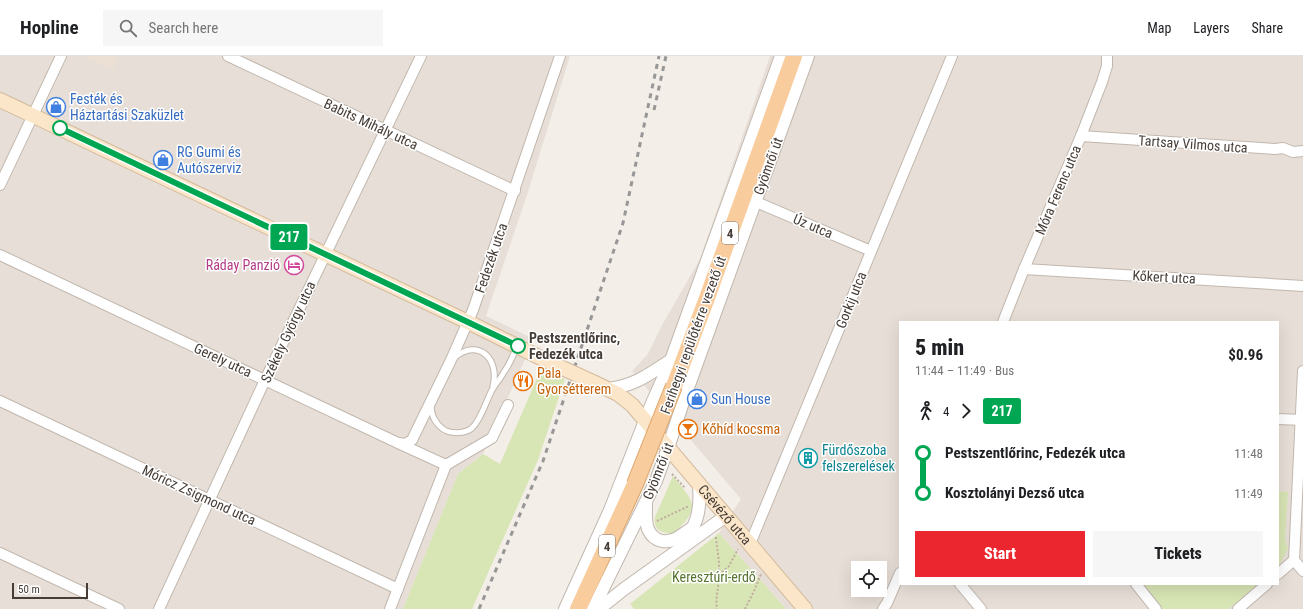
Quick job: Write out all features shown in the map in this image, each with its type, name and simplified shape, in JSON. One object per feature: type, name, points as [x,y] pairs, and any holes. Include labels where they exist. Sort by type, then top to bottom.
[{"type":"main road","name":"Ferihegyi repülőtérre vezető út","points":[[578,609],[680,391],[710,291],[794,56]]},
{"type":"main road","name":"Csévéző utca","points":[[0,100],[608,389],[627,401],[668,448],[693,488],[726,516],[744,545],[805,609]]},
{"type":"street","points":[[0,185],[61,56]]},
{"type":"street","name":"Babits Mihály utca","points":[[228,56],[515,191]]},
{"type":"street","name":"Székely György utca","points":[[159,609],[265,380],[384,130],[421,56]]},
{"type":"street","name":"Gyömrői út","points":[[565,609],[610,510],[670,362],[781,56]]},
{"type":"street","name":"Gyömrői út","points":[[593,609],[656,480],[668,448],[680,391],[756,202],[808,56]]},
{"type":"street","name":"Gorkij utca","points":[[744,545],[871,251],[952,56]]},
{"type":"street","name":"Móra Ferenc utca","points":[[1003,321],[1081,136],[1102,82],[1107,66],[1107,56]]},
{"type":"street","name":"Fedezék utca","points":[[398,443],[405,444],[412,440],[468,322],[515,191],[556,57]]},
{"type":"street","name":"Tartsay Vilmos utca","points":[[1081,136],[1275,149],[1283,148],[1293,152],[1303,151]]},
{"type":"street","name":"Úz utca","points":[[756,202],[871,251]]},
{"type":"street","name":"Gerely utca","points":[[0,255],[446,465]]},
{"type":"street","name":"Kőkert utca","points":[[1024,269],[1303,286]]},
{"type":"street","points":[[608,389],[635,383],[670,362]]},
{"type":"street","points":[[670,362],[669,379],[664,397],[668,404],[674,406],[680,404],[680,391]]},
{"type":"street","points":[[1303,371],[1297,556],[1303,571]]},
{"type":"street","name":"Móricz Zsigmond utca","points":[[0,401],[398,589]]},
{"type":"street","points":[[390,609],[446,465],[492,438],[508,405]]},
{"type":"street","points":[[1279,419],[1301,420]]},
{"type":"street","points":[[626,470],[636,460],[641,458],[648,459],[655,469],[656,480]]},
{"type":"street","points":[[646,502],[646,515],[650,533],[654,538],[670,542],[675,540],[694,525],[698,509],[693,488]]},
{"type":"street","points":[[599,609],[624,589],[726,516]]},
{"type":"street","points":[[0,553],[119,609]]},
{"type":"street","points":[[1279,573],[1297,556]]},
{"type":"street","points":[[883,609],[899,575]]},
{"type":"street","points":[[961,585],[981,609]]},
{"type":"street","points":[[1137,585],[1156,609]]},
{"type":"street","points":[[1238,609],[1266,585]]},
{"type":"lane","points":[[431,402],[431,412],[439,426],[446,431],[457,433],[464,432],[472,428],[518,346]]},
{"type":"lane","points":[[451,360],[457,355],[470,350],[478,350],[485,353],[491,360],[494,368],[495,378],[493,389]]},
{"type":"path","points":[[672,474],[693,488]]},
{"type":"path","points":[[652,523],[694,503]]},
{"type":"path","points":[[716,534],[720,556],[720,575],[716,598],[717,609]]},
{"type":"path","points":[[720,575],[744,545]]},
{"type":"path","points":[[745,609],[755,589],[762,569]]},
{"type":"shaded area","points":[[0,56],[570,56],[527,195],[486,316],[534,339],[483,454],[458,474],[403,609],[0,609]]},
{"type":"shaded area","points":[[84,56],[119,56],[113,70]]},
{"type":"shaded area","points":[[770,56],[1303,56],[1303,609],[786,609],[719,533],[741,499],[632,371],[648,354],[661,327],[700,259]]},
{"type":"green space","points":[[541,369],[565,379],[538,460],[472,609],[403,609],[458,474],[483,454],[500,464]]},
{"type":"green space","points":[[673,476],[690,499],[692,510],[689,517],[674,533],[662,532],[655,525],[655,517]]},
{"type":"green space","points":[[1279,491],[1288,492],[1285,538],[1288,549],[1279,565]]},
{"type":"green space","name":"Keresztúri-erdő","points":[[719,533],[786,609],[634,609],[630,604]]},
{"type":"green space","points":[[1142,585],[1259,585],[1228,609],[1161,609]]},
{"type":"railway","points":[[479,609],[543,461],[623,223],[659,56]]},
{"type":"railway","points":[[654,110],[666,56]]},
{"type":"bus line","name":"217","points":[[60,128],[518,346]]},
{"type":"place","name":"Festék és Háztartási Szaküzlet","points":[[56,107]]},
{"type":"place","name":"RG Gumi és Autószerviz","points":[[163,160]]},
{"type":"place","name":"Ráday Panzió","points":[[294,265]]},
{"type":"place","name":"Pestszentlőrinc, Fedezék utca","points":[[518,346]]},
{"type":"place","name":"Pala Gyorsétterem","points":[[523,381]]},
{"type":"place","name":"Sun House","points":[[697,399]]},
{"type":"place","name":"Kőhíd kocsma","points":[[688,429]]},
{"type":"place","name":"Fürdőszoba felszerelések","points":[[808,458]]}]
